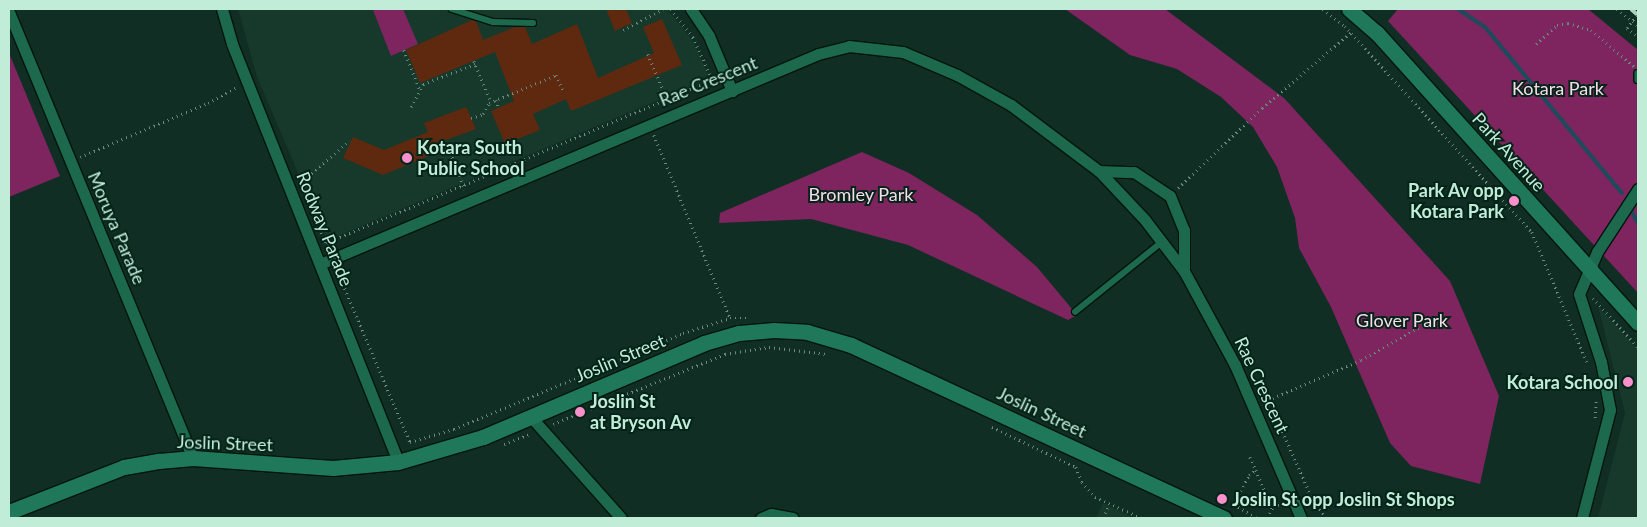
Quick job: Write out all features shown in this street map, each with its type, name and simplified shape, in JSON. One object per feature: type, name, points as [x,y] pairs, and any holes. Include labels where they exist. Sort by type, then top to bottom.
[{"type":"street","name":"Rodway Parade","points":[[222,9],[247,82],[398,462]]},
{"type":"street","points":[[691,9],[709,36],[732,91]]},
{"type":"street","name":"Park Avenue","points":[[1349,9],[1377,33],[1638,323]]},
{"type":"street","name":"Moruya Parade","points":[[9,12],[193,458]]},
{"type":"street","name":"Rae Crescent","points":[[320,264],[818,54],[849,46],[902,52],[958,75],[1010,105],[1099,171],[1162,242],[1184,271],[1235,365],[1301,518]]},
{"type":"street","points":[[1099,171],[1134,172],[1170,196]]},
{"type":"street","points":[[1582,518],[1610,410],[1601,362],[1579,294],[1589,269],[1625,206],[1638,190]]},
{"type":"street","name":"Rae Crescent","points":[[1170,196],[1184,230],[1184,271]]},
{"type":"street","name":"Joslin Street","points":[[9,512],[124,467],[193,458],[333,468],[398,462],[454,447],[531,417],[704,343],[739,333],[774,330],[807,332],[851,345],[891,361],[1224,518]]},
{"type":"street","points":[[531,417],[621,518]]},
{"type":"street","points":[[761,518],[771,514],[793,518]]},
{"type":"lane","points":[[452,9],[493,22],[533,23]]},
{"type":"lane","points":[[1638,71],[1638,80]]},
{"type":"lane","points":[[1074,312],[1162,242]]},
{"type":"path","points":[[623,30],[663,9]]},
{"type":"path","points":[[672,9],[693,37],[712,79]]},
{"type":"path","points":[[1323,9],[1350,32],[1532,232],[1588,363]]},
{"type":"path","points":[[1617,9],[1638,26]]},
{"type":"path","points":[[1638,13],[1627,28],[1638,36]]},
{"type":"path","points":[[1536,44],[1557,25],[1568,23],[1591,30],[1638,71]]},
{"type":"path","points":[[1170,196],[1232,134],[1350,32]]},
{"type":"path","points":[[404,50],[420,90]]},
{"type":"path","points":[[648,54],[666,99]]},
{"type":"path","points":[[411,108],[424,84],[475,62],[491,102]]},
{"type":"path","points":[[471,118],[483,114],[491,102],[556,75],[564,92]]},
{"type":"path","points":[[326,243],[718,77]]},
{"type":"path","points":[[70,161],[208,103],[247,82]]},
{"type":"path","points":[[496,100],[499,108]]},
{"type":"path","points":[[336,268],[410,442],[454,429],[683,333],[730,318],[650,124]]},
{"type":"path","points":[[300,183],[349,141]]},
{"type":"path","points":[[447,143],[464,185]]},
{"type":"path","points":[[1579,294],[1594,298],[1638,347]]},
{"type":"path","points":[[1326,518],[1313,501],[1268,400],[1361,360],[1444,312]]},
{"type":"path","points":[[549,426],[725,354],[752,348],[785,347],[834,355]]},
{"type":"path","points":[[1595,426],[1596,394]]},
{"type":"path","points":[[983,423],[1076,467],[1088,491],[1142,518]]},
{"type":"path","points":[[497,447],[530,434]]},
{"type":"path","points":[[1250,457],[1272,508]]},
{"type":"path","points":[[1256,470],[1249,474],[1234,504],[1256,518]]},
{"type":"path","points":[[1103,518],[1110,503]]},
{"type":"path","points":[[1267,518],[1272,508],[1280,504]]},
{"type":"path","points":[[1321,512],[1321,518]]},
{"type":"shaded area","name":"Kotara South Public School","points":[[238,9],[667,9],[693,41],[708,74],[703,81],[331,239],[325,236],[257,77]]},
{"type":"shaded area","name":"Kotara School","points":[[1598,306],[1638,350],[1638,518],[1598,518],[1625,413]]},
{"type":"shaded area","points":[[1103,503],[1134,518],[1096,518]]},
{"type":"green space","points":[[403,9],[418,44],[391,56],[373,10]]},
{"type":"green space","name":"Glover Park","points":[[1065,9],[1165,9],[1284,98],[1450,281],[1499,396],[1480,484],[1411,466],[1390,443],[1331,307],[1299,248],[1295,218],[1277,167],[1253,127],[1221,97],[1177,69],[1130,55]]},
{"type":"green space","name":"Kotara Park","points":[[1398,9],[1588,9],[1638,50],[1638,293],[1388,21]]},
{"type":"green space","points":[[9,53],[60,176],[9,197]]},
{"type":"green space","name":"Bromley Park","points":[[862,152],[909,173],[977,215],[1037,267],[1077,315],[1068,320],[908,245],[811,219],[719,223],[720,213]]},
{"type":"building","points":[[606,9],[626,9],[632,23],[615,31]]},
{"type":"building","points":[[662,19],[682,65],[571,111],[566,99],[533,114],[540,130],[505,144],[491,111],[514,101],[495,52],[420,83],[406,50],[472,20],[476,21],[483,40],[515,27],[525,27],[532,44],[577,24],[598,78],[654,53],[643,27]]},
{"type":"building","points":[[466,107],[476,129],[435,144],[438,152],[383,175],[343,158],[353,137],[384,150],[428,132],[424,123]]},
{"type":"waterway","points":[[1458,9],[1485,27],[1622,193]]},
{"type":"waterway","points":[[1631,211],[1638,223]]},
{"type":"railway","points":[[1631,9],[1638,15]]},
{"type":"place","name":"Kotara South Public School","points":[[407,158]]},
{"type":"place","name":"Park Av opp Kotara Park","points":[[1514,201]]},
{"type":"place","name":"Kotara School","points":[[1628,382]]},
{"type":"place","name":"Joslin St at Bryson Av","points":[[580,412]]},
{"type":"place","name":"Joslin St opp Joslin St Shops","points":[[1222,499]]}]
